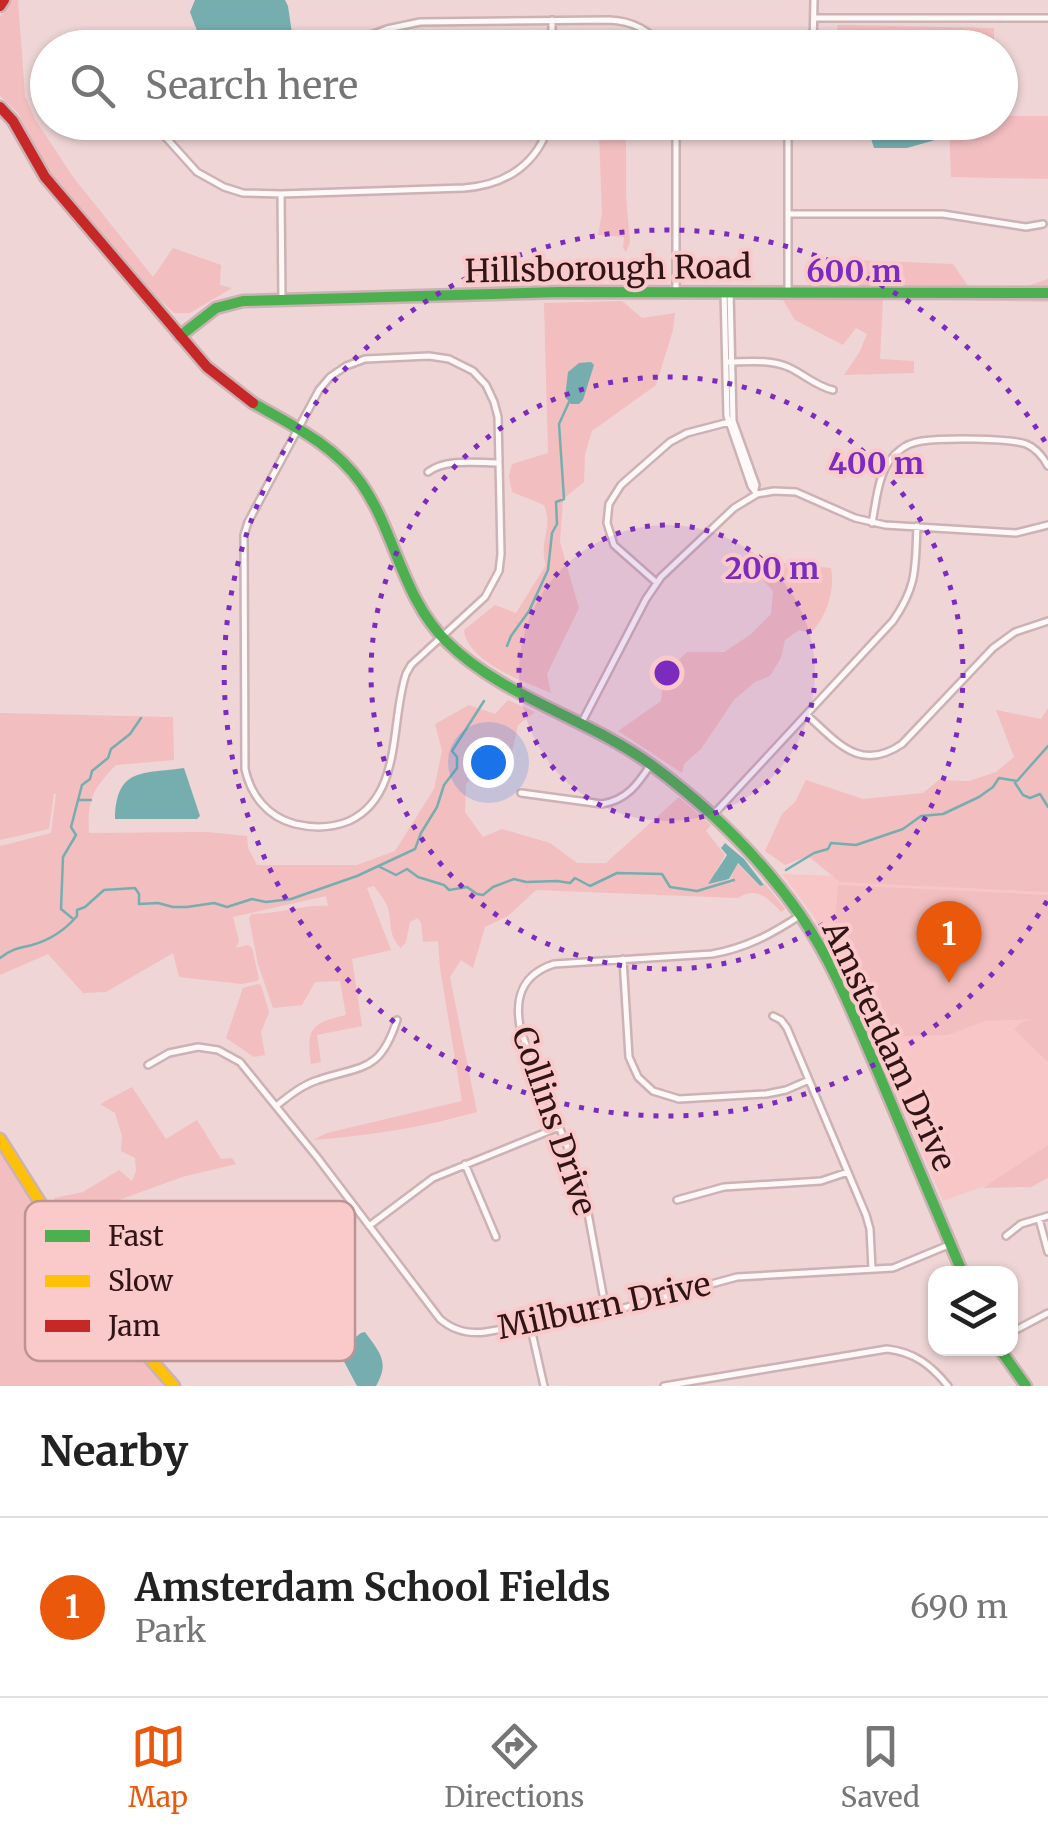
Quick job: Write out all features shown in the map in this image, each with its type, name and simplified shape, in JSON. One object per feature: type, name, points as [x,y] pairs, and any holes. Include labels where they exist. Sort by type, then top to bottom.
[{"type":"street","points":[[0,6],[4,0]]},
{"type":"street","points":[[814,0],[814,30]]},
{"type":"street","points":[[814,18],[1048,18]]},
{"type":"street","points":[[552,20],[552,30]]},
{"type":"street","points":[[382,30],[420,22],[552,20],[610,20],[646,30]]},
{"type":"street","name":"Amsterdam Drive","points":[[0,106],[13,120],[45,177],[207,368],[229,386],[299,427],[336,456],[360,483],[382,521],[413,596],[442,636],[486,673],[651,764],[714,814],[766,869],[800,916],[842,988],[960,1266]]},
{"type":"street","points":[[167,140],[188,164],[215,183],[243,193],[281,194],[487,186],[527,164],[544,140]]},
{"type":"street","points":[[676,140],[676,292]]},
{"type":"street","points":[[788,140],[788,291]]},
{"type":"street","points":[[281,194],[282,301]]},
{"type":"street","points":[[788,214],[942,214],[1026,227],[1043,224]]},
{"type":"street","name":"Hillsborough Road","points":[[180,336],[222,305],[243,301],[560,292],[1048,293]]},
{"type":"street","points":[[727,292],[730,421],[756,492]]},
{"type":"street","points":[[439,357],[457,362],[473,372],[491,394],[498,417],[499,462],[499,572],[485,596],[406,674],[382,790],[350,820],[323,827],[290,822],[266,809],[252,790],[245,770],[243,542],[248,522],[324,383],[346,366],[374,358],[439,357]]},
{"type":"street","points":[[728,362],[778,364],[819,387],[833,390]]},
{"type":"street","points":[[657,582],[614,545],[607,523],[609,504],[621,485],[670,442],[688,432],[730,421]]},
{"type":"street","points":[[872,523],[888,463],[910,444],[936,440],[1006,441],[1024,444],[1038,452],[1048,466]]},
{"type":"street","points":[[428,472],[445,464],[499,462]]},
{"type":"street","points":[[581,722],[657,582],[756,492],[796,492],[872,523],[1016,533],[1048,526]]},
{"type":"street","points":[[714,814],[894,621],[907,602],[914,576],[917,526]]},
{"type":"street","points":[[806,715],[858,755],[874,757],[891,752],[992,648],[1015,632],[1048,621]]},
{"type":"street","points":[[521,793],[610,803],[630,793],[651,764]]},
{"type":"street","name":"Collins Drive","points":[[606,1311],[583,1186],[521,1032],[516,1012],[519,996],[527,982],[545,967],[566,962],[725,952],[761,940],[800,916]]},
{"type":"street","points":[[623,959],[629,1057],[638,1077],[653,1091],[679,1099],[766,1094],[809,1080]]},
{"type":"street","points":[[773,1016],[787,1028],[868,1222],[872,1269]]},
{"type":"street","points":[[276,1106],[308,1084],[354,1072],[372,1062],[386,1048],[397,1020]]},
{"type":"street","name":"Milburn Drive","points":[[148,1065],[188,1047],[218,1050],[234,1057],[350,1201]]},
{"type":"street","points":[[369,1226],[424,1182],[559,1127]]},
{"type":"street","points":[[0,1140],[39,1201]]},
{"type":"street","points":[[465,1164],[496,1237]]},
{"type":"street","points":[[677,1200],[724,1187],[814,1182],[848,1172]]},
{"type":"street","name":"Milburn Drive","points":[[355,1208],[447,1325],[474,1333],[606,1311],[737,1277],[900,1266],[951,1244]]},
{"type":"street","points":[[1006,1236],[1021,1224],[1048,1216]]},
{"type":"street","points":[[1039,1219],[1048,1252]]},
{"type":"street","points":[[1018,1328],[1048,1313]]},
{"type":"street","points":[[530,1324],[544,1386]]},
{"type":"street","points":[[664,1386],[887,1349],[922,1360],[948,1386]]},
{"type":"street","points":[[1004,1356],[1026,1386]]},
{"type":"street","points":[[152,1361],[174,1386]]},
{"type":"shaded area","points":[[11,0],[18,0],[30,136],[18,113],[0,96],[0,17]]},
{"type":"shaded area","points":[[838,25],[994,28],[994,30],[837,30]]},
{"type":"shaded area","points":[[1018,116],[1048,116],[1048,179],[951,177],[950,140],[1018,140]]},
{"type":"shaded area","points":[[32,140],[49,140],[73,177],[153,277],[173,248],[221,265],[220,285],[232,288],[190,313],[174,313],[53,175]]},
{"type":"shaded area","points":[[599,140],[626,140],[630,242],[626,252],[624,237],[598,235],[602,213]]},
{"type":"shaded area","points":[[854,260],[953,264],[968,286],[1025,287],[1048,279],[1048,302],[883,298],[880,359],[914,361],[914,373],[844,375],[867,334],[856,328],[843,345],[795,320],[783,300],[851,300]]},
{"type":"shaded area","points":[[622,301],[642,318],[675,313],[673,330],[656,385],[592,431],[585,454],[584,482],[563,499],[560,542],[579,608],[547,674],[551,693],[486,661],[475,652],[464,630],[495,605],[516,613],[546,565],[544,505],[512,492],[509,476],[512,464],[548,453],[544,303]]},
{"type":"shaded area","points":[[775,562],[831,568],[831,594],[825,611],[811,633],[799,630],[785,640],[781,658],[770,676],[755,682],[734,700],[701,749],[684,764],[682,773],[618,731],[661,701],[664,674],[687,652],[724,652],[750,635],[771,614],[773,591],[759,576]]},
{"type":"shaded area","points":[[508,700],[535,712],[518,725],[508,771],[485,763],[466,784],[465,812],[483,837],[502,829],[550,843],[577,863],[606,863],[679,797],[711,825],[706,831],[725,855],[715,873],[733,884],[730,880],[737,863],[760,887],[765,884],[785,909],[781,912],[757,893],[738,898],[536,890],[508,916],[485,927],[473,968],[461,960],[450,977],[477,1112],[396,1130],[313,1140],[327,1133],[462,1101],[438,941],[423,942],[418,918],[410,922],[401,948],[392,934],[387,905],[374,886],[367,888],[391,950],[352,959],[362,1026],[317,1035],[321,1062],[311,1064],[309,1042],[318,1025],[346,1015],[340,981],[315,982],[302,1005],[273,1008],[258,964],[249,918],[252,914],[328,906],[326,896],[233,917],[239,941],[236,948],[252,948],[257,981],[241,984],[179,977],[173,953],[106,992],[83,993],[48,954],[0,975],[0,846],[51,833],[56,794],[49,829],[0,840],[0,713],[173,717],[174,760],[116,765],[93,795],[89,833],[207,832],[247,836],[257,865],[357,865],[395,851],[434,789],[442,751],[435,724],[469,705],[495,714]]},
{"type":"shaded area","points":[[1048,708],[1048,892],[840,882],[808,856],[785,865],[765,851],[782,814],[795,802],[806,780],[863,799],[923,793],[939,780],[969,781],[996,772],[1014,757],[996,710],[1041,719]]},
{"type":"shaded area","points":[[782,874],[1048,884],[1048,1163],[943,1201],[844,970],[812,914]]},
{"type":"shaded area","points":[[838,885],[1048,895],[1048,1062],[1014,1029],[1034,1019],[984,1021],[948,1035],[879,1037],[833,947]]},
{"type":"shaded area","points":[[258,984],[269,1012],[261,1032],[265,1055],[254,1057],[226,1038],[243,988]]},
{"type":"shaded area","points":[[132,1087],[166,1139],[197,1120],[221,1159],[232,1158],[236,1164],[182,1177],[116,1201],[55,1201],[54,1198],[83,1192],[119,1170],[132,1181],[135,1158],[121,1151],[122,1136],[115,1113],[100,1104]]},
{"type":"shaded area","points":[[1048,1145],[1048,1178],[1031,1187],[983,1188]]},
{"type":"shaded area","points":[[0,1148],[33,1201],[25,1201],[25,1361],[144,1361],[168,1386],[0,1386]]},
{"type":"water","points":[[195,0],[285,0],[292,30],[197,30],[190,12]]},
{"type":"water","points":[[871,140],[935,140],[907,148],[874,148]]},
{"type":"water","points":[[579,363],[594,365],[583,400],[571,404],[565,397],[568,372]]},
{"type":"water","points":[[184,768],[200,816],[197,819],[115,819],[120,790],[134,776]]},
{"type":"water","points":[[725,843],[744,859],[764,885],[760,886],[738,863],[729,879],[708,884],[727,855],[721,848]]},
{"type":"water","points":[[365,1332],[383,1364],[376,1386],[357,1386],[344,1361],[355,1361],[355,1338]]},
{"type":"waterway","points":[[507,646],[548,570],[552,533],[557,524],[556,502],[564,499],[559,424],[569,402]]},
{"type":"waterway","points":[[0,958],[57,934],[77,916],[77,910],[104,890],[135,888],[139,904],[173,907],[214,903],[227,907],[252,899],[291,899],[357,876],[415,849],[444,785],[457,768],[457,757],[452,751],[484,701]]},
{"type":"waterway","points":[[72,918],[61,909],[63,857],[76,835],[71,827],[82,785],[141,718]]},
{"type":"waterway","points":[[786,870],[828,849],[831,843],[856,845],[903,829],[921,816],[943,814],[979,797],[999,778],[1017,781],[1048,746]]},
{"type":"waterway","points":[[1015,783],[1023,795],[1030,798],[1040,794],[1048,807]]},
{"type":"waterway","points":[[78,800],[91,800]]},
{"type":"waterway","points":[[378,866],[396,875],[407,869],[449,890],[467,887],[483,895],[514,879],[570,883],[575,878],[590,886],[617,873],[662,874],[670,887],[697,891],[734,880]]},
{"type":"traffic: fast","points":[[180,336],[216,308],[243,301],[560,292],[1048,293]]},
{"type":"traffic: fast","points":[[253,403],[311,437],[361,483],[383,523],[409,586],[447,642],[494,678],[653,766],[715,817],[769,874],[813,934],[834,972],[960,1266]]},
{"type":"traffic: fast","points":[[1005,1356],[1026,1386]]},
{"type":"traffic: slow","points":[[0,1139],[39,1201]]},
{"type":"traffic: slow","points":[[152,1361],[174,1386]]},
{"type":"traffic: jam","points":[[0,6],[4,0]]},
{"type":"traffic: jam","points":[[0,107],[13,121],[45,177],[207,367],[253,403]]},
{"type":"place","name":"Amsterdam School Fields","points":[[949,983]]}]
